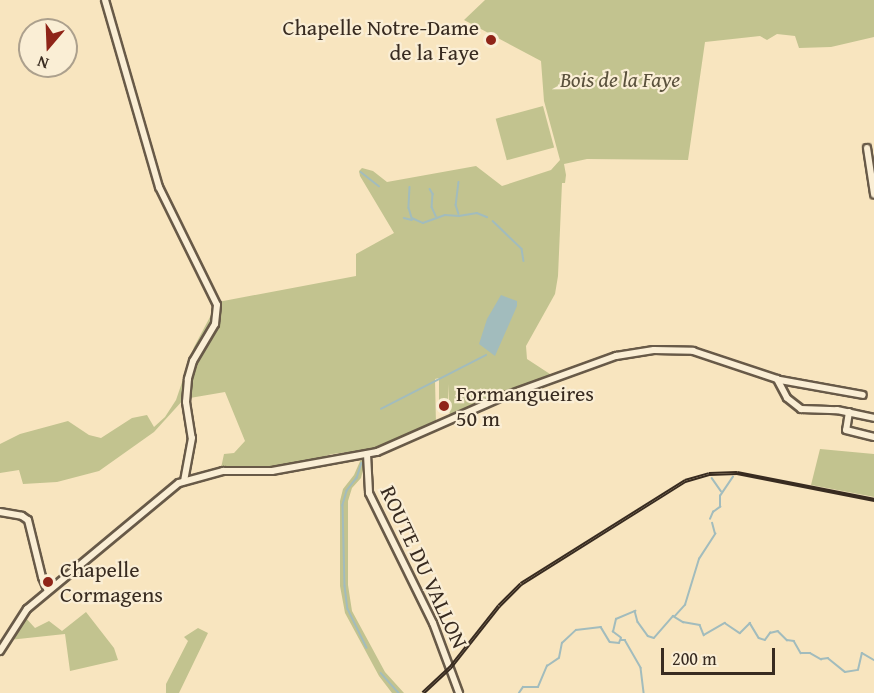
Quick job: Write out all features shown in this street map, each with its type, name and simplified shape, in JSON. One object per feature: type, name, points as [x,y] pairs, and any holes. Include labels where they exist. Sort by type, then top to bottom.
[{"type":"street","points":[[105,0],[159,187],[218,305],[215,324],[193,361],[188,379],[186,402],[192,438],[184,481]]},
{"type":"street","points":[[867,148],[874,194]]},
{"type":"street","points":[[0,651],[27,609],[176,485],[184,481],[224,471],[272,471],[367,454],[434,429],[497,399],[631,352],[686,349],[780,380],[863,394]]},
{"type":"street","points":[[780,380],[788,398],[801,409],[849,412],[874,418]]},
{"type":"street","points":[[849,412],[846,430],[874,437]]},
{"type":"street","name":"ROUTE DU VALLON","points":[[367,454],[369,492],[436,631],[459,693]]},
{"type":"street","points":[[0,512],[22,516],[28,520],[38,564],[48,591]]},
{"type":"green space","name":"Bois de la Faye","points":[[485,0],[874,0],[874,37],[831,47],[799,48],[795,36],[777,34],[767,40],[760,36],[705,42],[688,160],[587,159],[564,164],[566,175],[565,183],[562,183],[558,276],[555,294],[526,346],[527,359],[553,376],[450,420],[448,384],[448,401],[439,401],[439,378],[435,379],[436,425],[376,449],[332,454],[309,461],[269,468],[221,468],[224,454],[234,453],[245,441],[225,392],[184,399],[154,432],[99,471],[57,482],[23,484],[19,470],[0,473],[0,444],[20,434],[68,421],[89,435],[101,438],[132,418],[147,415],[154,427],[165,417],[176,400],[194,347],[218,302],[356,276],[356,254],[394,233],[360,176],[359,171],[362,168],[373,171],[387,182],[476,166],[502,186],[551,170],[560,160],[544,101],[541,61],[464,20]]},
{"type":"green space","points":[[543,106],[554,148],[507,160],[496,119]]},
{"type":"green space","points":[[820,449],[874,454],[874,497],[811,485]]},
{"type":"green space","points":[[361,459],[365,462],[361,478],[352,488],[348,501],[348,585],[352,611],[385,672],[404,693],[392,693],[379,676],[345,613],[340,586],[340,501],[343,489],[354,475]]},
{"type":"green space","points":[[86,612],[114,648],[118,660],[70,671],[65,634],[9,640],[24,616],[35,628],[49,621],[62,631]]},
{"type":"green space","points":[[198,628],[208,633],[179,693],[166,693],[166,684],[188,641],[184,637]]},
{"type":"water","points":[[501,295],[517,301],[517,306],[495,356],[479,344],[487,319]]},
{"type":"waterway","points":[[361,172],[379,186]]},
{"type":"waterway","points":[[459,182],[456,205],[459,214]]},
{"type":"waterway","points":[[410,187],[409,208],[412,218],[423,223],[445,215],[459,216],[477,213],[487,217]]},
{"type":"waterway","points":[[430,189],[433,194],[432,207],[436,216]]},
{"type":"waterway","points":[[404,218],[412,220]]},
{"type":"waterway","points":[[493,221],[522,249],[524,261]]},
{"type":"waterway","points":[[381,409],[486,355]]},
{"type":"waterway","points":[[362,463],[357,478],[347,491],[343,505],[345,586],[348,609],[367,648]]},
{"type":"waterway","points":[[710,519],[713,512],[720,507],[720,496],[733,477]]},
{"type":"waterway","points":[[712,478],[721,491]]},
{"type":"waterway","points":[[675,616],[685,605],[699,559],[715,534],[712,523]]},
{"type":"waterway","points":[[519,693],[523,687],[538,687],[547,666],[559,658],[562,643],[576,630],[601,627],[610,642],[619,643],[621,638],[613,632],[616,619],[635,611],[638,622],[648,636],[654,638],[673,616],[683,622],[700,625],[704,635],[725,623],[740,633],[750,623],[759,638],[765,640],[770,633],[778,631],[787,640],[794,641],[801,653],[810,653],[821,659],[828,658],[845,672],[858,670],[862,653],[874,660]]},
{"type":"waterway","points":[[621,640],[625,640],[641,668],[644,693]]},
{"type":"waterway","points":[[381,673],[399,693]]},
{"type":"railway","points":[[423,693],[450,668],[499,606],[521,584],[685,481],[709,474],[737,473],[874,500]]},
{"type":"place","name":"Chapelle Notre-Dame de la Faye","points":[[491,40]]},
{"type":"place","name":"Formangueires 50 m","points":[[444,406]]},
{"type":"place","name":"Chapelle Cormagens","points":[[48,582]]}]
